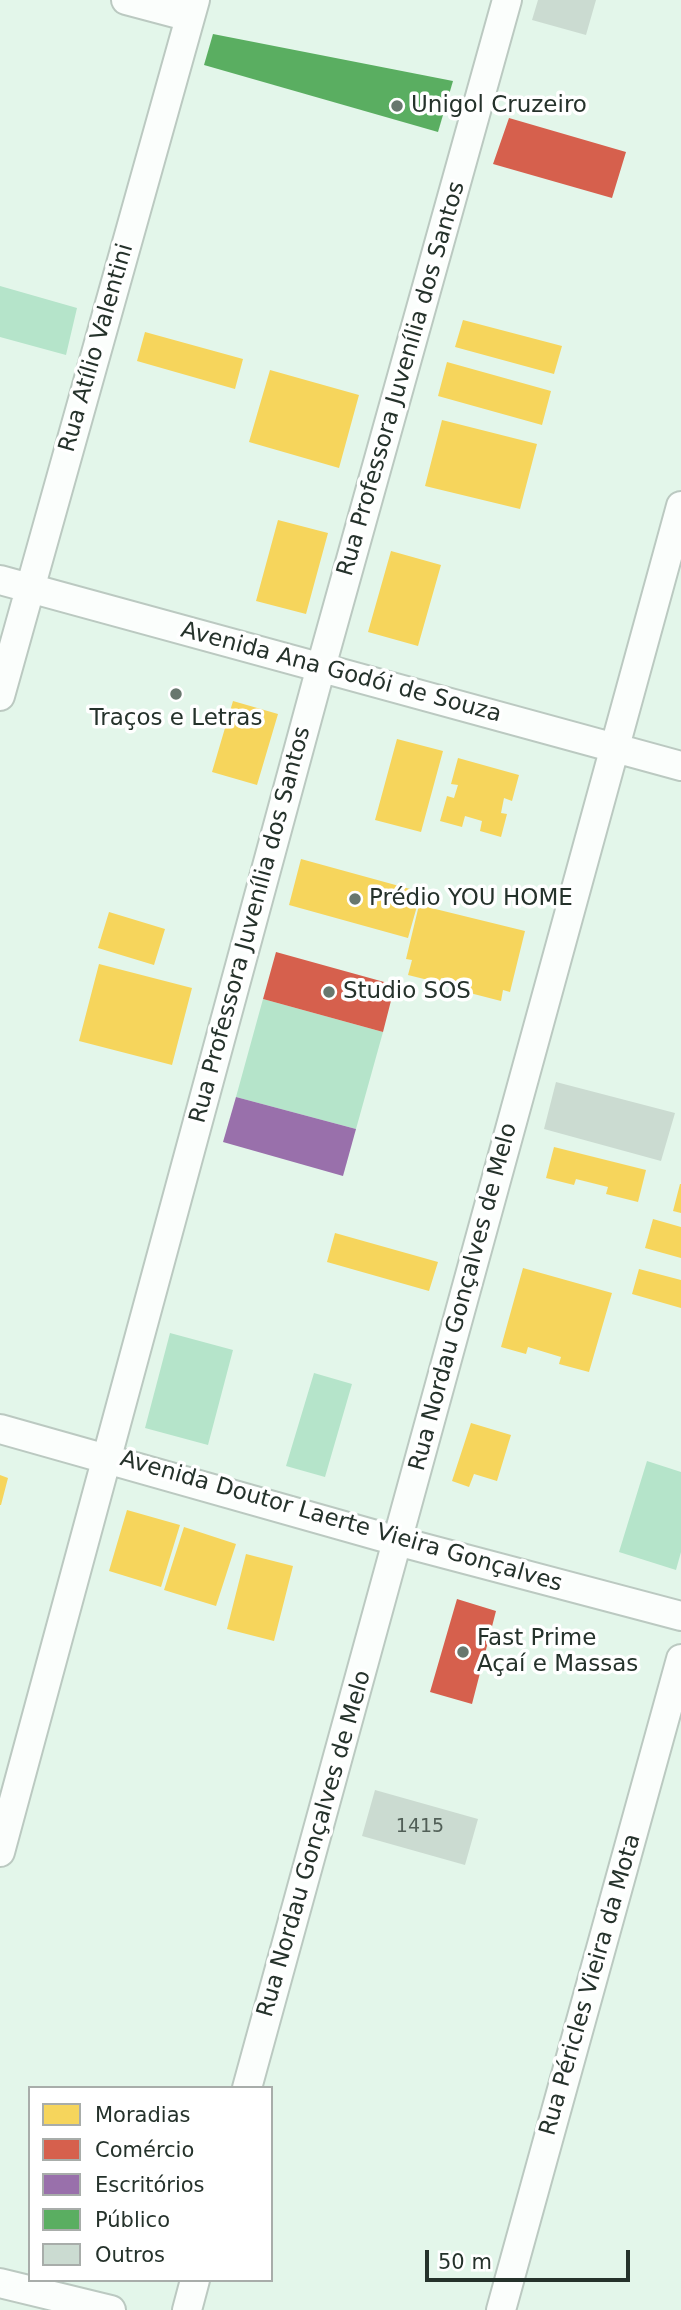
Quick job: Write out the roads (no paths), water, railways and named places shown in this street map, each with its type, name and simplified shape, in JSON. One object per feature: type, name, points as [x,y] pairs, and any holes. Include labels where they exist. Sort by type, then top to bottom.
[{"type":"street","points":[[126,0],[192,9]]},
{"type":"street","name":"Rua Professora Juvenília dos Santos","points":[[0,1852],[321,667],[507,0]]},
{"type":"street","name":"Rua Atílio Valentini","points":[[0,696],[192,9]]},
{"type":"street","name":"Rua Nordau Gonçalves de Melo","points":[[248,2086],[681,506]]},
{"type":"street","name":"Avenida Ana Godói de Souza","points":[[0,580],[681,766]]},
{"type":"street","name":"Avenida Doutor Laerte Vieira Gonçalves","points":[[0,1429],[108,1457],[397,1541],[681,1616]]},
{"type":"street","name":"Rua Péricles Vieira da Mota","points":[[501,2310],[681,1659]]},
{"type":"street","points":[[187,2310],[194,2282]]},
{"type":"street","points":[[0,2283],[111,2310]]},
{"type":"place","name":"Unigol Cruzeiro","points":[[397,106]]},
{"type":"place","name":"Traços e Letras","points":[[176,694]]},
{"type":"place","name":"Prédio YOU HOME","points":[[355,899]]},
{"type":"place","name":"Studio SOS","points":[[329,992]]},
{"type":"place","name":"Fast Prime Açaí e Massas","points":[[463,1652]]}]
